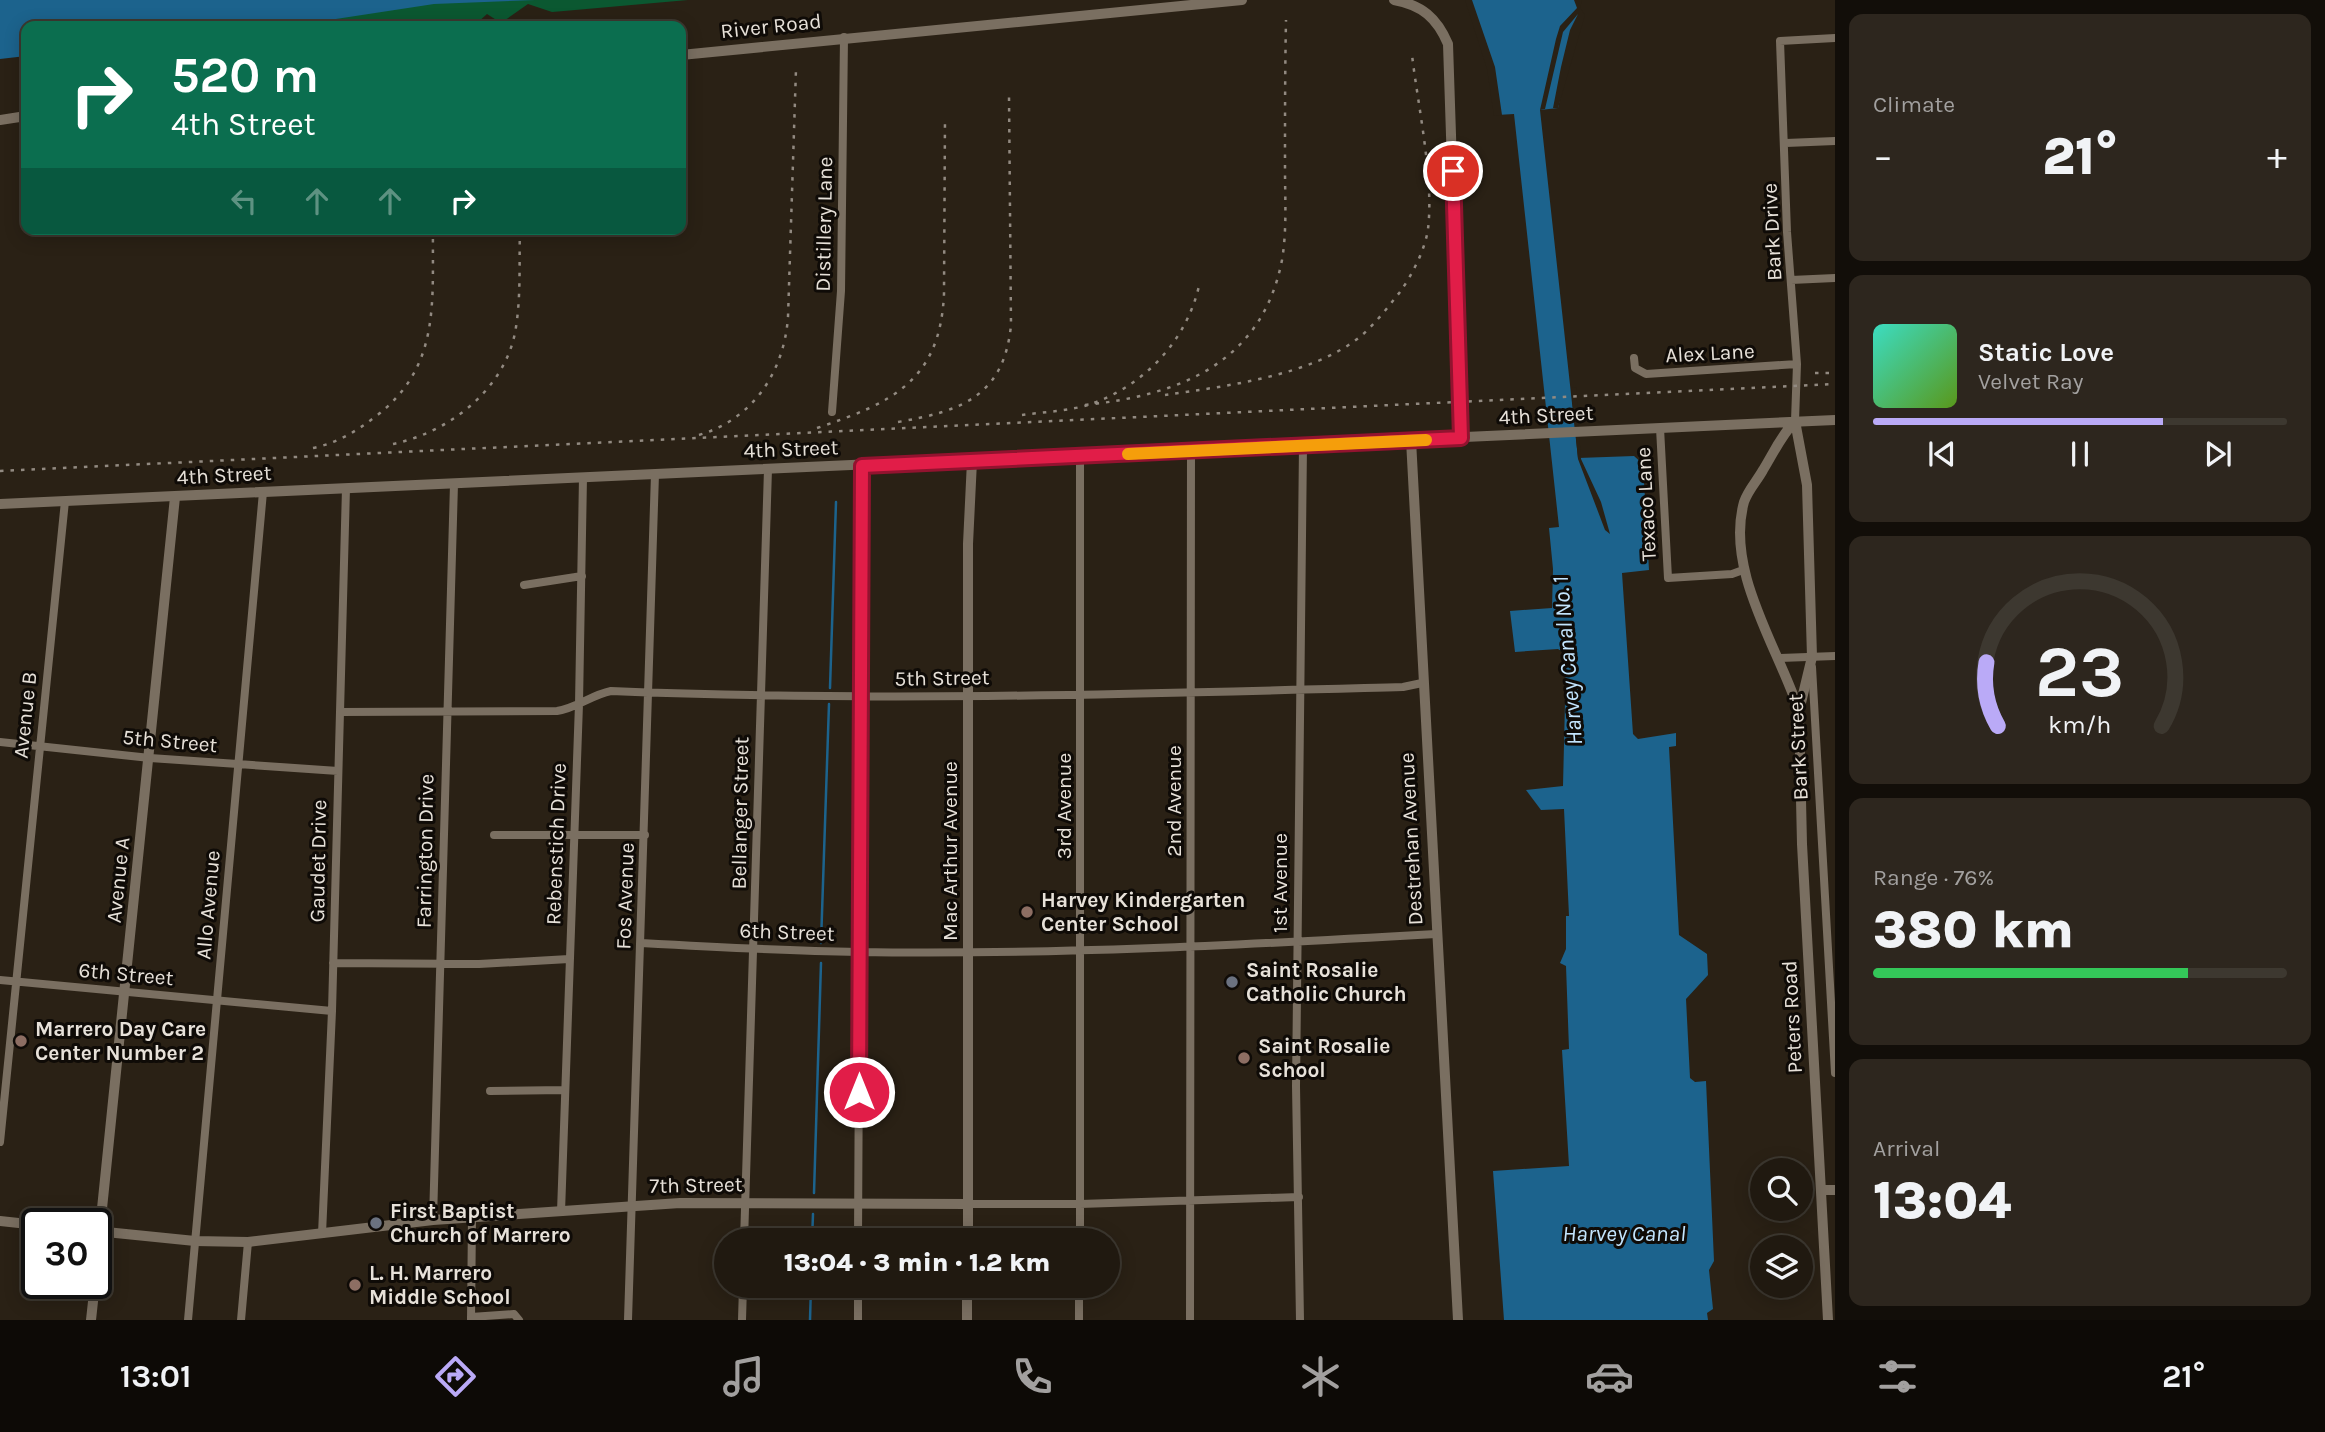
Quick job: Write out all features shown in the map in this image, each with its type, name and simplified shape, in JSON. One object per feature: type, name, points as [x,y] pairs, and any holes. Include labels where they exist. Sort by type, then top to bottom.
[{"type":"main road","name":"River Road","points":[[686,54],[1242,0]]},
{"type":"main road","points":[[1394,0],[1412,3],[1428,13],[1441,27],[1448,44],[1461,438]]},
{"type":"main road","points":[[0,120],[21,117]]},
{"type":"main road","name":"4th Street","points":[[0,505],[1541,436],[1835,420]]},
{"type":"main road","name":"Peters Road","points":[[1796,421],[1782,435],[1744,504],[1741,550],[1743,570],[1799,711]]},
{"type":"main road","name":"Bark Street","points":[[1796,421],[1807,485],[1812,657]]},
{"type":"main road","name":"Destrehan Avenue","points":[[1411,440],[1458,1320]]},
{"type":"main road","name":"Peters Road","points":[[1812,657],[1799,711],[1803,852],[1828,1320]]},
{"type":"street","name":"Distillery Lane","points":[[832,412],[841,291],[844,37]]},
{"type":"street","name":"Bark Drive","points":[[1796,421],[1797,364],[1780,41],[1835,38]]},
{"type":"street","points":[[1786,143],[1835,141]]},
{"type":"street","points":[[1791,281],[1835,278]]},
{"type":"street","name":"Alex Lane","points":[[1634,358],[1635,368],[1646,374],[1797,364]]},
{"type":"street","name":"Texaco Lane","points":[[1660,428],[1668,578],[1721,575],[1743,570]]},
{"type":"street","name":"1st Avenue","points":[[1300,1320],[1297,942],[1303,445]]},
{"type":"street","name":"2nd Avenue","points":[[1190,1320],[1191,450]]},
{"type":"street","name":"3rd Avenue","points":[[1080,456],[1080,1228]]},
{"type":"street","name":"Mac Arthur Avenue","points":[[968,1228],[968,544],[972,461]]},
{"type":"street","points":[[858,1228],[862,466]]},
{"type":"street","name":"Bellanger Street","points":[[745,1228],[768,469]]},
{"type":"street","name":"Fos Avenue","points":[[628,1320],[655,474]]},
{"type":"street","name":"Rebenstich Drive","points":[[561,1212],[579,704],[583,477]]},
{"type":"street","name":"Farrington Drive","points":[[433,1220],[445,710],[454,484]]},
{"type":"street","name":"Gaudet Drive","points":[[322,1234],[332,1012],[346,488]]},
{"type":"street","name":"Allo Avenue","points":[[188,1320],[262,492]]},
{"type":"street","name":"Avenue A","points":[[101,1208],[126,991],[175,496]]},
{"type":"street","name":"Avenue B","points":[[0,1142],[65,501]]},
{"type":"street","points":[[524,585],[582,576]]},
{"type":"street","points":[[1780,658],[1835,656]]},
{"type":"street","name":"Bark Street","points":[[1812,657],[1835,1073]]},
{"type":"street","name":"5th Street","points":[[340,712],[557,711],[579,704],[593,695],[611,691],[859,696],[1192,693],[1422,684]]},
{"type":"street","name":"5th Street","points":[[0,742],[150,758],[338,771]]},
{"type":"street","points":[[494,835],[645,835]]},
{"type":"street","points":[[1824,872],[1835,871]]},
{"type":"street","name":"6th Street","points":[[641,943],[755,950],[968,952],[1191,948],[1436,934]]},
{"type":"street","points":[[333,962],[440,963],[569,958]]},
{"type":"street","name":"6th Street","points":[[0,980],[332,1012]]},
{"type":"street","points":[[490,1090],[565,1090]]},
{"type":"street","points":[[1821,1191],[1835,1190]]},
{"type":"street","name":"7th Street","points":[[112,1232],[195,1241],[248,1242],[433,1220],[633,1206],[746,1203],[1080,1204],[1298,1197]]},
{"type":"street","points":[[472,1217],[471,1318],[506,1313],[514,1314],[519,1320]]},
{"type":"street","points":[[0,1221],[21,1223]]},
{"type":"street","points":[[241,1320],[248,1242]]},
{"type":"street","points":[[742,1320],[743,1298]]},
{"type":"street","points":[[858,1298],[858,1320]]},
{"type":"street","points":[[967,1298],[967,1320]]},
{"type":"street","points":[[1079,1298],[1079,1320]]},
{"type":"street","points":[[91,1320],[93,1299]]},
{"type":"green space","points":[[370,0],[688,0],[552,12],[528,4],[504,21],[498,21],[487,14],[479,21],[292,21]]},
{"type":"water","points":[[0,0],[535,0],[434,4],[323,21],[21,21],[21,57],[0,59]]},
{"type":"water","name":"Harvey Canal","points":[[1467,0],[1578,0],[1582,17],[1575,32],[1558,108],[1540,110],[1578,458],[1634,456],[1643,464],[1649,570],[1622,573],[1633,734],[1638,739],[1676,733],[1676,746],[1669,747],[1679,935],[1707,954],[1708,975],[1686,999],[1690,1078],[1695,1082],[1706,1081],[1714,1261],[1709,1270],[1713,1309],[1707,1313],[1708,1320],[1504,1320],[1493,1171],[1569,1166],[1562,1050],[1569,1049],[1566,966],[1560,963],[1566,949],[1566,916],[1569,916],[1564,809],[1541,810],[1526,790],[1563,786],[1566,661],[1563,652],[1558,649],[1515,652],[1510,611],[1552,608],[1553,569],[1549,528],[1559,527],[1514,114],[1497,115],[1490,68]]},
{"type":"pier","points":[[1465,0],[1472,0],[1495,67],[1502,115],[1494,116],[1487,69]]},
{"type":"pier","points":[[1574,0],[1582,0],[1580,8],[1585,15],[1558,108],[1553,108],[1561,67],[1570,30],[1578,14],[1563,32],[1545,109],[1540,110],[1560,26],[1577,8]]},
{"type":"pier","points":[[1576,387],[1581,459],[1601,502],[1610,534],[1605,530],[1578,459],[1571,388]]},
{"type":"waterway","points":[[830,688],[836,502]]},
{"type":"waterway","points":[[821,943],[829,704]]},
{"type":"waterway","points":[[814,1193],[821,963]]},
{"type":"waterway","points":[[812,1228],[813,1214]]},
{"type":"waterway","points":[[810,1320],[811,1298]]},
{"type":"railway","points":[[1085,405],[1153,393],[1184,382],[1212,367],[1236,349],[1256,325],[1272,295],[1282,260],[1285,237],[1286,20]]},
{"type":"railway","points":[[1165,395],[1241,383],[1318,361],[1361,336],[1400,292],[1413,270],[1428,229],[1427,165],[1412,55]]},
{"type":"railway","points":[[699,435],[718,428],[750,405],[762,391],[780,356],[788,317],[796,69]]},
{"type":"railway","points":[[898,422],[942,412],[976,396],[989,384],[999,369],[1007,349],[1011,325],[1009,95]]},
{"type":"railway","points":[[817,428],[889,398],[907,385],[922,368],[933,349],[944,294],[945,118]]},
{"type":"railway","points":[[313,448],[338,440],[375,417],[396,398],[412,377],[422,355],[432,308],[433,235]]},
{"type":"railway","points":[[393,444],[414,438],[455,418],[488,388],[501,369],[516,327],[520,235]]},
{"type":"railway","points":[[1022,415],[1091,404],[1129,385],[1145,373],[1173,342],[1193,306],[1199,286]]},
{"type":"railway","points":[[1815,373],[1835,373]]},
{"type":"railway","points":[[0,471],[1835,384]]},
{"type":"slow traffic","points":[[1128,454],[1426,440]]},
{"type":"place","name":"Harvey Kindergarten Center School","points":[[1027,912]]},
{"type":"place","name":"Saint Rosalie Catholic Church","points":[[1232,982]]},
{"type":"place","name":"Marrero Day Care Center Number 2","points":[[21,1041]]},
{"type":"place","name":"Saint Rosalie School","points":[[1244,1058]]},
{"type":"place","name":"First Baptist Church of Marrero","points":[[376,1223]]},
{"type":"place","name":"L. H. Marrero Middle School","points":[[355,1285]]},
{"type":"route","points":[[859,1092],[862,466],[1461,438],[1453,171]]},
{"type":"water label","name":"Harvey Canal No. 1","points":[[1567,661]]}]
